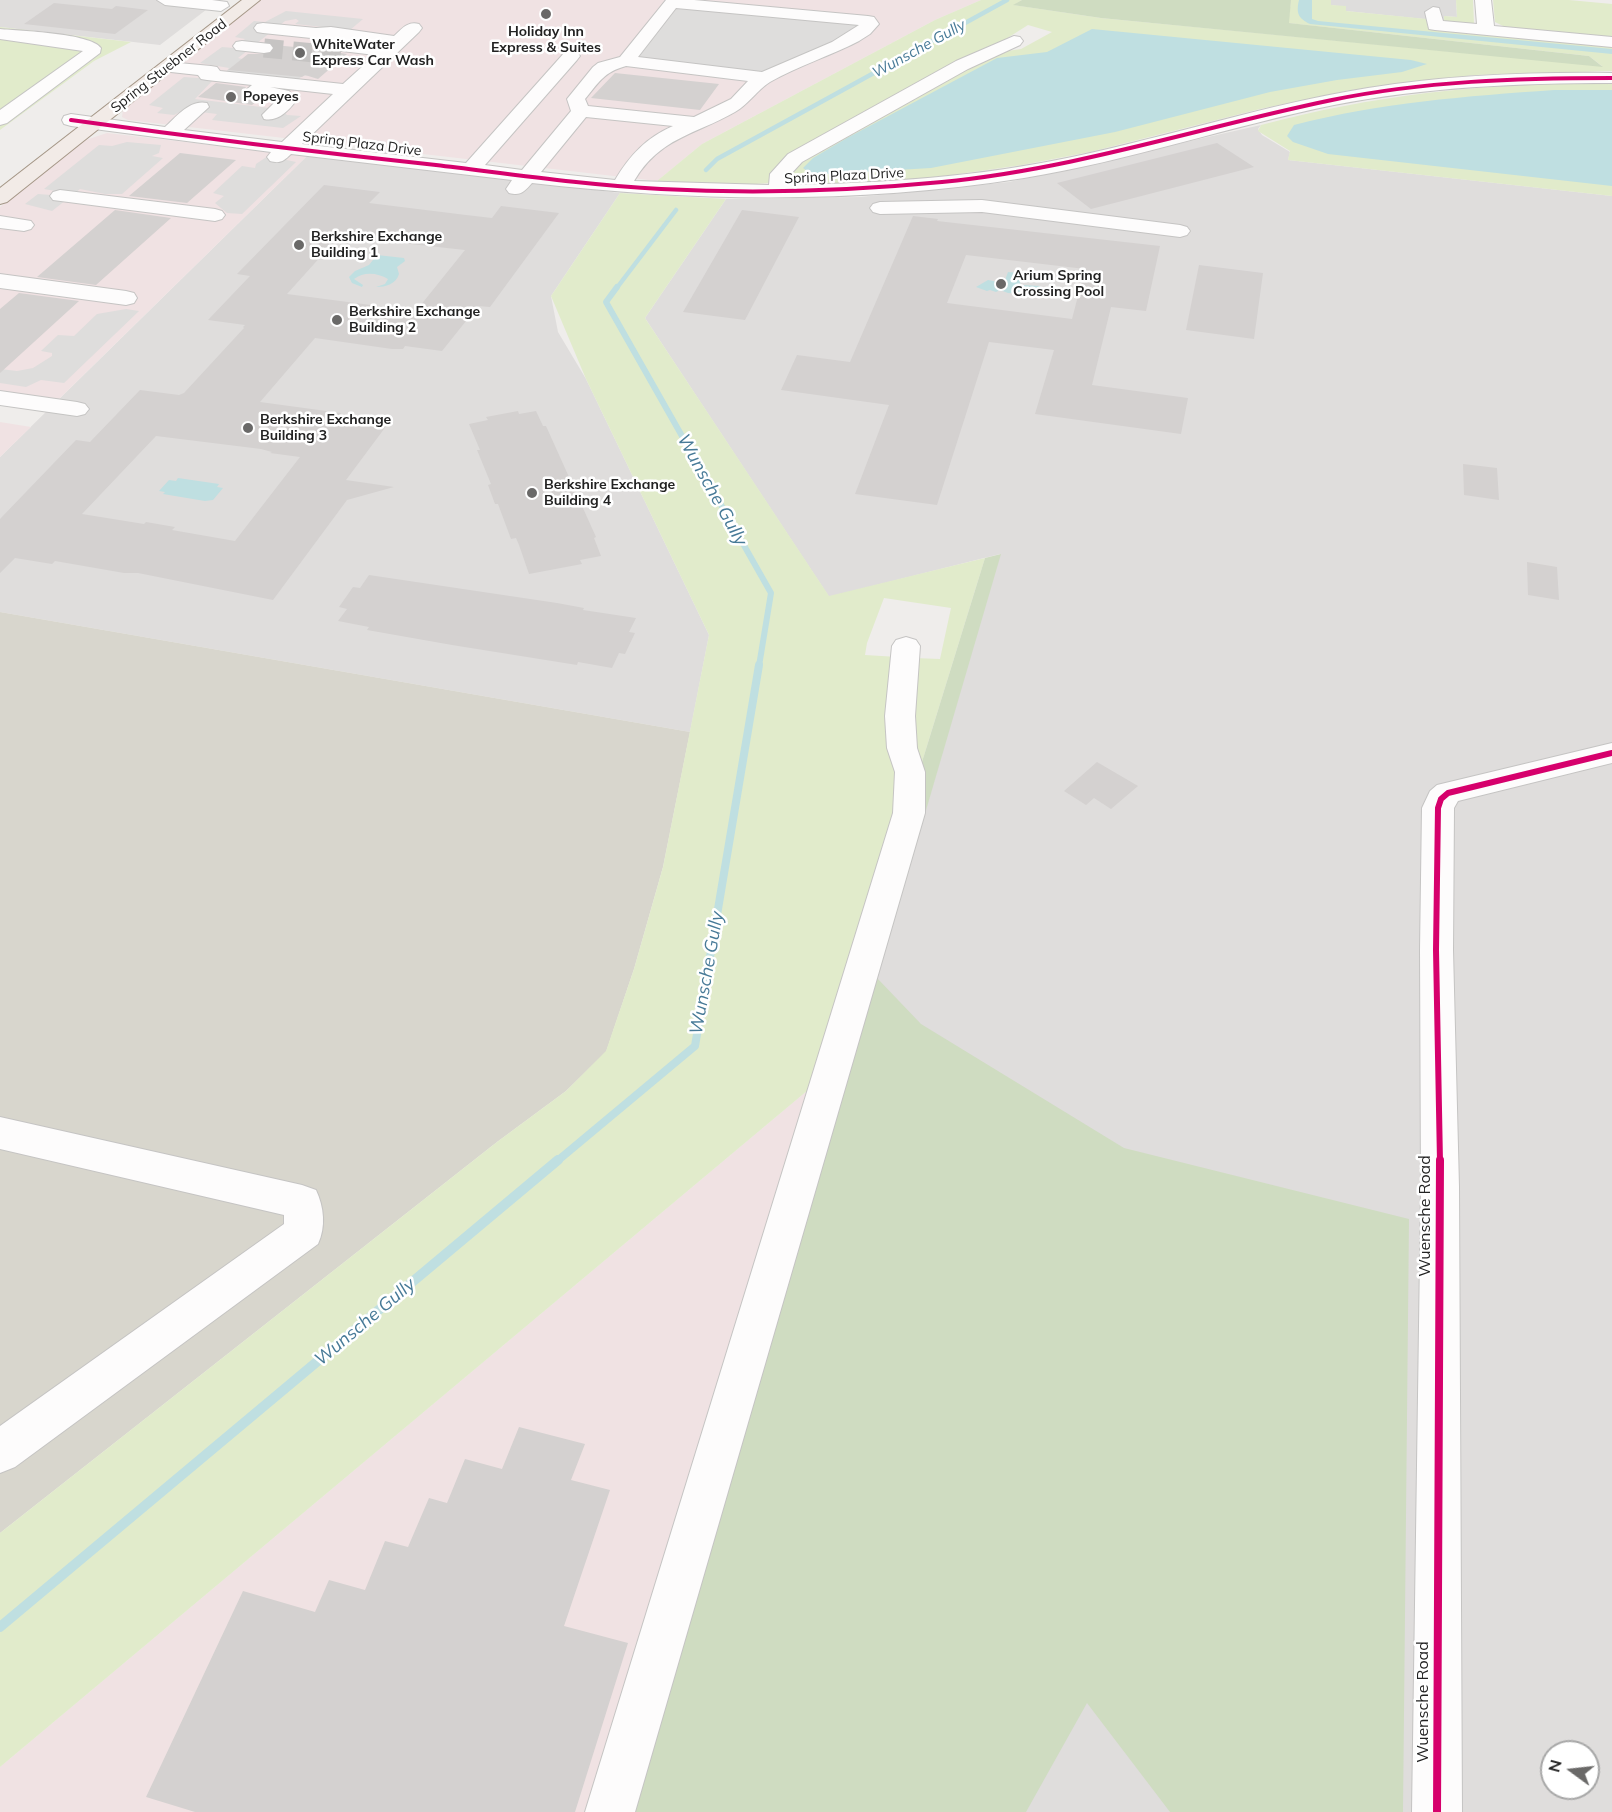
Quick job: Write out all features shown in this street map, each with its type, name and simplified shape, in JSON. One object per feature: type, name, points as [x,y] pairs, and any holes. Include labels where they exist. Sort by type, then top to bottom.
[{"type":"main road","name":"Spring Stuebner Road","points":[[0,198],[168,67],[235,4]]},
{"type":"main road","name":"Spring Stuebner Road","points":[[0,175],[71,120],[235,4]]},
{"type":"street","points":[[165,0],[235,4]]},
{"type":"street","points":[[1483,0],[1486,30]]},
{"type":"street","points":[[622,185],[641,156],[662,138],[715,116],[740,102],[764,78],[849,38],[868,28],[870,24],[868,21],[672,3],[626,61]]},
{"type":"street","points":[[1433,12],[1435,25],[1612,42]]},
{"type":"street","points":[[363,22],[435,30]]},
{"type":"street","points":[[264,28],[316,33],[325,44],[393,46]]},
{"type":"street","points":[[152,149],[273,161],[413,28]]},
{"type":"street","points":[[0,34],[78,44],[92,48],[92,53],[0,119]]},
{"type":"street","points":[[778,191],[780,174],[795,158],[962,65],[1014,41]]},
{"type":"street","points":[[242,46],[264,48]]},
{"type":"street","points":[[309,86],[350,69],[359,62],[357,59],[345,56]]},
{"type":"street","points":[[471,169],[571,56]]},
{"type":"street","points":[[581,111],[576,99],[599,71],[604,67],[626,61],[764,78]]},
{"type":"street","points":[[168,67],[283,95],[287,101],[271,115]]},
{"type":"street","points":[[205,76],[347,90]]},
{"type":"street","name":"Spring Plaza Drive","points":[[71,120],[527,176],[671,190],[778,191],[871,188],[982,178],[1073,163],[1332,100],[1401,89],[1540,79],[1612,78]]},
{"type":"street","points":[[169,133],[200,107]]},
{"type":"street","points":[[581,111],[695,123]]},
{"type":"street","points":[[513,193],[581,111]]},
{"type":"street","points":[[393,178],[409,162]]},
{"type":"street","points":[[320,170],[591,202]]},
{"type":"street","points":[[982,178],[1016,212]]},
{"type":"street","points":[[871,188],[879,208],[981,206],[1180,231]]},
{"type":"street","points":[[60,196],[215,215]]},
{"type":"street","points":[[0,222],[24,225]]},
{"type":"street","points":[[0,281],[120,304],[0,294]]},
{"type":"street","points":[[18,379],[14,389],[1,404],[69,418]]},
{"type":"street","points":[[610,1812],[909,813],[910,772],[902,747],[900,716],[906,646]]},
{"type":"street","name":"Wuensche Road","points":[[1437,1812],[1435,1608],[1440,1184],[1435,883],[1438,808],[1441,799],[1448,793],[1612,753]]},
{"type":"street","points":[[0,1132],[302,1202],[304,1232],[0,1452]]},
{"type":"shaded area","points":[[0,0],[219,0],[160,45],[0,27]]},
{"type":"shaded area","points":[[261,0],[981,0],[935,20],[702,144],[657,181],[128,120],[122,117],[123,109]]},
{"type":"shaded area","points":[[1331,0],[1456,0],[1457,17],[1444,16],[1444,21],[1346,11],[1346,7],[1330,5]]},
{"type":"shaded area","points":[[672,3],[870,24],[762,79],[626,61]]},
{"type":"shaded area","points":[[286,11],[363,19],[350,30],[295,24],[299,21],[296,19],[285,21],[238,58],[312,75],[302,76],[298,80],[225,73],[229,68],[200,63],[222,47],[234,48],[245,39],[235,37],[254,21],[265,22]]},
{"type":"shaded area","points":[[184,77],[214,79],[195,99],[286,110],[287,115],[301,116],[283,128],[212,120],[217,114],[184,110],[174,115],[157,113],[163,108],[149,105]]},
{"type":"shaded area","points":[[1261,125],[1258,129],[1262,135],[1290,152],[1288,160],[1612,196],[1612,1812],[634,1812],[1000,554],[829,597],[645,318],[726,199],[860,197],[1009,182]]},
{"type":"shaded area","points":[[107,133],[307,156],[57,401],[0,393],[0,207],[83,141]]},
{"type":"shaded area","points":[[127,142],[161,145],[159,153],[152,156],[163,158],[122,194],[105,194],[80,189],[52,211],[25,204],[38,194],[51,195],[55,191],[44,189],[99,145],[112,146]]},
{"type":"shaded area","points":[[268,156],[296,162],[242,214],[227,213],[215,203],[224,196],[213,193],[242,166],[255,168],[256,164]]},
{"type":"shaded area","points":[[307,156],[620,193],[551,296],[558,332],[586,379],[709,635],[690,732],[0,612],[0,457]]},
{"type":"shaded area","points":[[126,309],[139,311],[64,383],[41,380],[26,387],[0,383],[0,369],[17,371],[33,368],[52,356],[52,353],[41,351],[58,335],[74,336],[97,314]]},
{"type":"shaded area","points":[[0,422],[31,427],[0,457]]},
{"type":"shaded area","points":[[0,612],[690,732],[663,867],[634,969],[606,1052],[566,1091],[497,1142],[0,1533]]},
{"type":"shaded area","points":[[826,1075],[634,1812],[0,1812],[0,1767]]},
{"type":"green space","points":[[981,0],[1022,0],[1014,5],[1101,18],[1602,66],[1589,56],[1288,23],[1291,0],[1331,0],[1331,5],[1346,6],[1346,11],[1427,19],[1427,26],[1430,28],[1612,46],[1612,71],[1475,75],[1351,90],[1260,109],[1090,152],[952,175],[899,181],[794,185],[784,180],[802,157],[1000,52],[1021,49],[1052,32],[1028,25],[998,44],[794,154],[771,183],[739,185],[657,181],[702,144],[935,20]]},
{"type":"green space","points":[[1022,0],[1291,0],[1289,23],[1589,56],[1603,67],[1101,18],[1013,5]]},
{"type":"green space","points":[[1456,0],[1473,0],[1474,24],[1444,21],[1444,16],[1457,17]]},
{"type":"green space","points":[[1493,0],[1569,0],[1612,4],[1612,39],[1509,29],[1495,22]]},
{"type":"green space","points":[[0,27],[131,42],[94,61],[0,130]]},
{"type":"green space","points":[[1612,83],[1612,196],[1288,160],[1290,151],[1258,131],[1261,125],[1304,114],[1435,92],[1524,85]]},
{"type":"green space","points":[[620,193],[726,199],[645,318],[829,596],[985,558],[922,762],[914,761],[914,658],[940,659],[951,608],[884,598],[867,643],[865,655],[898,657],[904,778],[826,1075],[0,1767],[0,1533],[497,1142],[566,1091],[606,1051],[634,969],[663,867],[709,635],[586,379],[551,296]]},
{"type":"green space","points":[[1001,554],[891,930],[885,928],[922,762],[985,558]]},
{"type":"green space","points":[[877,978],[921,1024],[1124,1148],[1409,1219],[1403,1812],[1170,1812],[1087,1703],[1026,1812],[620,1812]]},
{"type":"water","points":[[1299,0],[1312,0],[1312,19],[1318,21],[1612,49],[1612,54],[1310,24],[1299,15]]},
{"type":"water","points":[[1092,29],[1411,60],[1427,64],[1402,72],[1337,80],[1270,92],[1115,132],[931,168],[813,175],[803,168],[813,158],[847,138],[997,58],[1047,52]]},
{"type":"water","points":[[1554,90],[1612,90],[1612,186],[1328,154],[1293,142],[1287,136],[1294,125],[1358,111],[1456,98]]},
{"type":"water","points":[[377,255],[404,258],[405,261],[397,267],[399,274],[396,280],[387,286],[376,287],[385,284],[388,279],[380,275],[367,274],[354,279],[363,285],[362,287],[352,283],[349,277],[355,271],[369,265]]},
{"type":"water","name":"Arium Spring Crossing Pool","points":[[1008,272],[1027,274],[1023,276],[1024,280],[1020,282],[1021,285],[1040,286],[1044,295],[1008,293],[1000,290],[987,291],[976,287],[988,280],[1004,283]]},
{"type":"water","points":[[178,478],[219,484],[217,487],[223,488],[213,500],[205,501],[163,494],[165,492],[159,491],[169,480],[176,481]]},
{"type":"building","points":[[54,3],[148,10],[115,34],[24,24]]},
{"type":"building","points":[[273,45],[347,54],[318,79],[305,75],[302,77],[228,70],[248,54],[270,54],[275,48]]},
{"type":"building","points":[[615,73],[719,84],[700,110],[591,98]]},
{"type":"building","name":"Popeyes","points":[[216,83],[246,87],[244,90],[247,95],[259,99],[252,105],[198,97]]},
{"type":"building","points":[[1217,143],[1254,167],[1091,209],[1057,183]]},
{"type":"building","points":[[180,153],[236,160],[187,203],[129,196]]},
{"type":"building","points":[[324,185],[380,192],[369,203],[466,215],[492,218],[501,206],[559,213],[490,307],[478,306],[442,351],[405,346],[403,349],[392,349],[315,338],[260,402],[341,413],[340,415],[349,416],[347,419],[387,425],[346,480],[394,487],[347,500],[273,600],[138,573],[124,573],[55,561],[52,564],[15,558],[0,573],[0,519],[76,440],[90,442],[140,390],[179,395],[184,393],[244,328],[245,325],[208,320],[250,276],[237,274]],"holes":[[[341,234],[392,242],[465,250],[416,311],[287,294]],[[156,436],[261,449],[272,452],[270,453],[300,457],[235,541],[172,530],[175,527],[82,514]]]},
{"type":"building","points":[[115,210],[171,218],[96,285],[37,277]]},
{"type":"building","points":[[742,210],[799,217],[745,320],[683,312]]},
{"type":"building","points":[[913,216],[938,219],[937,221],[1160,246],[1146,311],[1111,307],[1092,385],[1188,398],[1181,434],[1035,414],[1054,350],[989,342],[937,505],[855,494],[889,405],[781,390],[797,355],[850,362]],"holes":[[[966,255],[1085,269],[1072,319],[947,303]]]},
{"type":"building","points":[[1199,265],[1263,273],[1254,339],[1186,330]]},
{"type":"building","points":[[19,293],[79,301],[0,373],[0,309]]},
{"type":"building","name":"Berkshire Exchange Building 4","points":[[518,411],[519,414],[536,411],[543,426],[546,426],[596,537],[594,538],[601,556],[580,560],[582,564],[529,574],[516,538],[511,539],[498,504],[495,504],[488,485],[491,484],[477,450],[480,450],[469,424],[488,420],[486,417]]},
{"type":"building","points":[[1463,464],[1497,468],[1499,500],[1464,495]]},
{"type":"building","points":[[1527,562],[1557,567],[1559,600],[1528,595]]},
{"type":"building","points":[[369,575],[557,603],[584,608],[583,610],[636,618],[629,632],[635,633],[625,654],[619,653],[612,668],[578,662],[577,665],[452,645],[367,630],[369,627],[338,621],[347,609],[339,607],[353,587],[360,588]]},
{"type":"building","points":[[1097,762],[1138,786],[1111,809],[1094,798],[1086,805],[1064,791]]},
{"type":"building","points":[[519,1427],[585,1444],[571,1480],[610,1490],[564,1626],[628,1643],[575,1812],[195,1812],[146,1797],[243,1591],[315,1612],[329,1580],[365,1590],[385,1541],[408,1547],[429,1498],[447,1503],[465,1459],[502,1469]]},
{"type":"waterway","name":"Wunsche Gully","points":[[706,170],[717,159],[1007,0]]},
{"type":"waterway","name":"Wunsche Gully","points":[[616,289],[676,210]]},
{"type":"waterway","name":"Wunsche Gully","points":[[617,287],[606,302],[771,593],[759,666]]},
{"type":"waterway","name":"Wunsche Gully","points":[[556,1162],[695,1046],[759,665]]},
{"type":"waterway","name":"Wunsche Gully","points":[[0,1627],[558,1160]]},
{"type":"tunnel","points":[[264,48],[345,56]]},
{"type":"cycle path","points":[[71,120],[597,184],[701,191],[821,190],[941,182],[1026,172],[1332,100],[1401,88],[1542,78],[1612,78]]},
{"type":"cycle path","points":[[1437,1812],[1440,1187],[1436,950],[1438,808],[1441,799],[1448,793],[1612,753]]},
{"type":"place","name":"Holiday Inn Express & Suites","points":[[546,14]]},
{"type":"place","name":"WhiteWater Express Car Wash","points":[[300,53]]},
{"type":"place","name":"Popeyes","points":[[231,97]]},
{"type":"place","name":"Berkshire Exchange Building 1","points":[[299,245]]},
{"type":"place","name":"Arium Spring Crossing Pool","points":[[1001,284]]},
{"type":"place","name":"Berkshire Exchange Building 2","points":[[337,320]]},
{"type":"place","name":"Berkshire Exchange Building 3","points":[[248,428]]},
{"type":"place","name":"Berkshire Exchange Building 4","points":[[532,493]]}]
